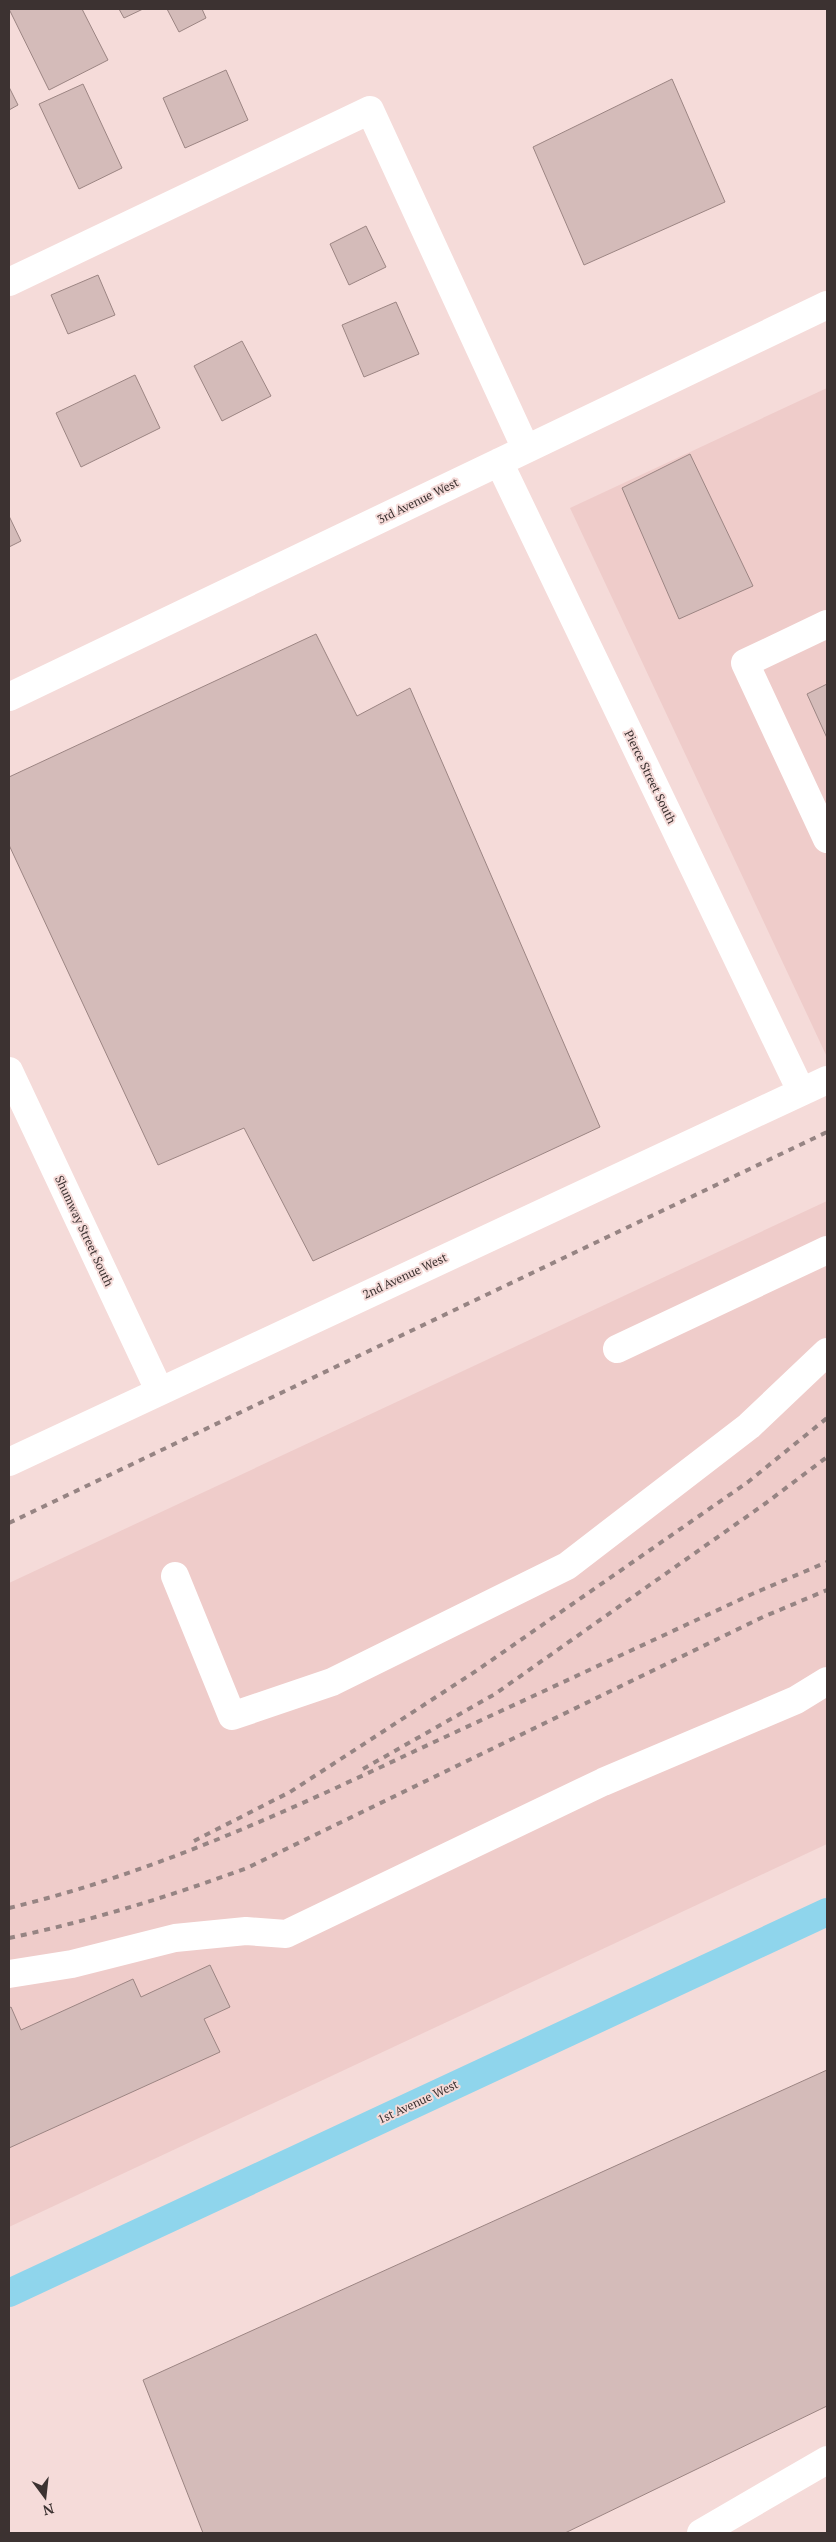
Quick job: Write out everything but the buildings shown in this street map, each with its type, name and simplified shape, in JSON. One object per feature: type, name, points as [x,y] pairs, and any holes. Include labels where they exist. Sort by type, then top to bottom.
[{"type":"main road","name":"1st Avenue West","points":[[9,2293],[827,1912]]},
{"type":"street","points":[[9,282],[370,110],[526,449]]},
{"type":"street","name":"3rd Avenue West","points":[[9,697],[827,305]]},
{"type":"street","name":"Pierce Street South","points":[[498,462],[801,1091]]},
{"type":"street","points":[[827,624],[744,663],[827,839]]},
{"type":"street","name":"2nd Avenue West","points":[[9,1462],[827,1080]]},
{"type":"street","name":"Shumway Street South","points":[[12,1088],[160,1390]]},
{"type":"street","points":[[617,1349],[827,1250]]},
{"type":"street","points":[[175,1576],[232,1716],[332,1682],[567,1566],[749,1426],[827,1352]]},
{"type":"street","points":[[9,1974],[72,1964],[175,1938],[246,1931],[286,1934],[603,1782],[796,1700],[827,1681]]},
{"type":"street","points":[[701,2533],[827,2460]]},
{"type":"shaded area","points":[[827,388],[827,1057],[570,508]]},
{"type":"shaded area","points":[[827,1201],[827,1844],[9,2227],[9,1583]]},
{"type":"railway","points":[[9,1523],[827,1132]]},
{"type":"railway","points":[[194,1841],[290,1792],[476,1671],[748,1482],[827,1418]]},
{"type":"railway","points":[[363,1769],[495,1694],[766,1503],[827,1457]]},
{"type":"railway","points":[[9,1908],[114,1878],[217,1840],[318,1796],[752,1594],[827,1562]]},
{"type":"railway","points":[[9,1938],[129,1907],[247,1868],[763,1617],[827,1590]]}]
